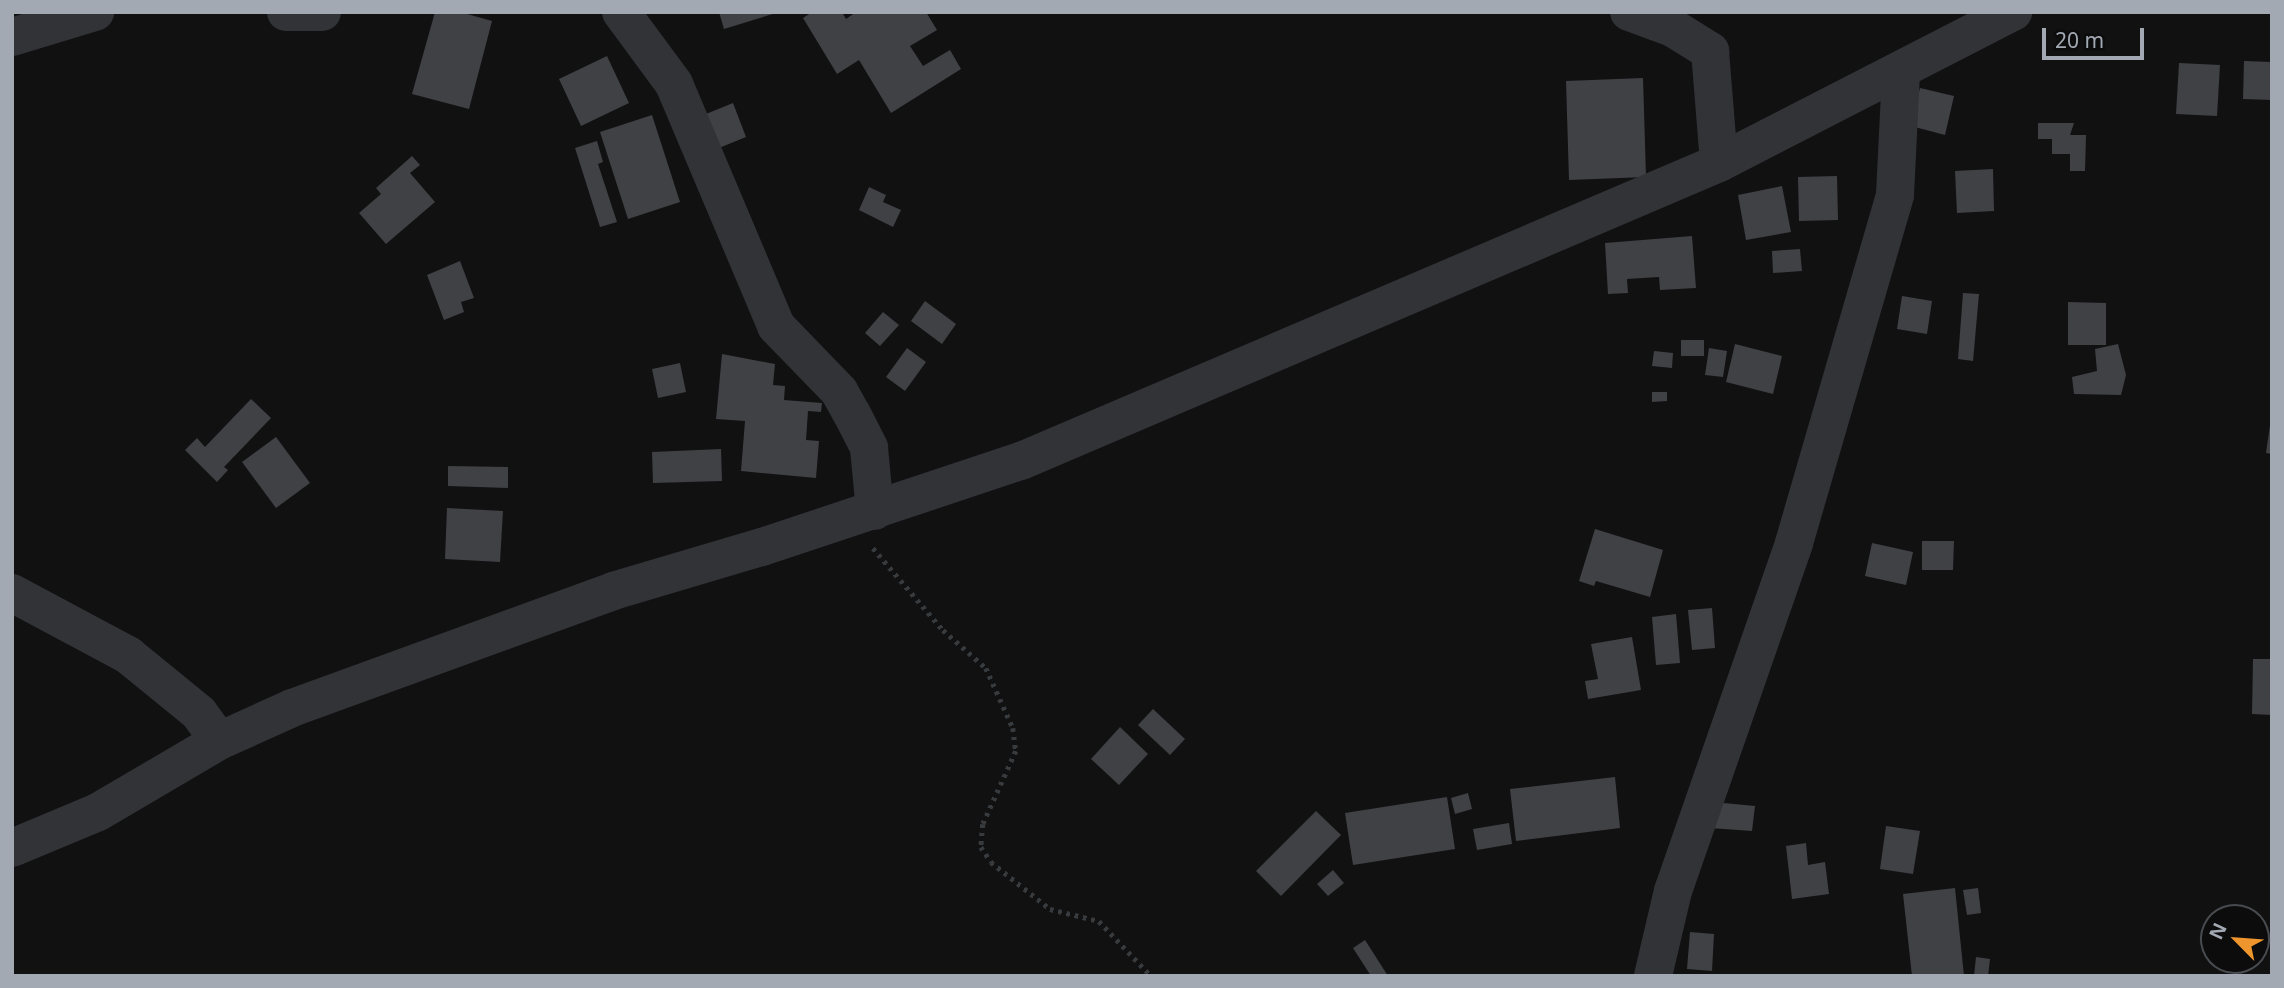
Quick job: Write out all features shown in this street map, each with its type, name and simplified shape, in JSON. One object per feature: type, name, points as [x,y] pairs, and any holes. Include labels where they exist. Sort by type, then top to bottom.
[{"type":"street","points":[[12,37],[95,12]]},
{"type":"street","points":[[286,12],[322,12]]},
{"type":"street","points":[[621,12],[674,84],[776,326],[839,391],[869,448],[864,515]]},
{"type":"street","points":[[1629,12],[1673,28],[1710,51],[1719,163]]},
{"type":"street","points":[[12,848],[98,811],[219,741],[292,708],[601,595],[864,515],[1034,456],[1719,163],[1901,72],[2013,12]]},
{"type":"street","points":[[1653,976],[1673,891],[1794,543],[1895,195],[1901,72]]},
{"type":"street","points":[[12,593],[128,655],[199,713],[219,741]]},
{"type":"path","points":[[864,515],[894,575],[943,630],[986,668],[1003,703],[1016,751],[983,824],[981,847],[991,862],[1050,909],[1099,921],[1151,976]]},
{"type":"building","points":[[435,12],[460,12],[492,21],[469,109],[412,94]]},
{"type":"building","points":[[719,12],[776,12],[776,13],[724,29]]},
{"type":"building","points":[[812,12],[842,12],[846,19],[856,12],[926,12],[937,30],[910,46],[923,66],[950,50],[961,69],[891,113],[859,60],[837,74],[803,18]]},
{"type":"building","points":[[607,56],[629,103],[581,126],[559,79]]},
{"type":"building","points":[[2244,61],[2272,62],[2272,100],[2243,99]]},
{"type":"building","points":[[2179,63],[2220,65],[2217,116],[2176,114]]},
{"type":"building","points":[[1643,78],[1646,177],[1569,180],[1566,81]]},
{"type":"building","points":[[1920,88],[1954,96],[1945,135],[1911,126]]},
{"type":"building","points":[[733,103],[746,137],[719,148],[706,114]]},
{"type":"building","points":[[652,115],[680,202],[628,219],[600,132]]},
{"type":"building","points":[[2038,123],[2074,123],[2070,135],[2086,135],[2085,171],[2070,171],[2070,154],[2052,154],[2052,139],[2038,139]]},
{"type":"building","points":[[597,141],[603,162],[598,164],[617,222],[600,227],[575,148]]},
{"type":"building","points":[[412,156],[420,165],[410,173],[435,202],[386,244],[359,213],[381,194],[376,188]]},
{"type":"building","points":[[1993,169],[1994,211],[1957,213],[1955,171]]},
{"type":"building","points":[[1837,176],[1838,220],[1799,221],[1798,177]]},
{"type":"building","points":[[1782,186],[1791,232],[1746,240],[1738,195]]},
{"type":"building","points":[[869,187],[886,195],[883,202],[901,210],[893,227],[859,210]]},
{"type":"building","points":[[1692,236],[1696,288],[1660,290],[1659,277],[1627,279],[1628,293],[1608,294],[1605,243]]},
{"type":"building","points":[[1800,249],[1802,271],[1773,273],[1772,251]]},
{"type":"building","points":[[460,261],[474,298],[461,302],[464,312],[444,320],[427,275]]},
{"type":"building","points":[[1963,293],[1979,294],[1973,361],[1958,359]]},
{"type":"building","points":[[1902,296],[1932,301],[1927,334],[1897,329]]},
{"type":"building","points":[[925,301],[956,324],[942,344],[911,321]]},
{"type":"building","points":[[2068,302],[2106,303],[2106,345],[2068,345]]},
{"type":"building","points":[[883,312],[899,325],[880,346],[865,333]]},
{"type":"building","points":[[1681,340],[1704,340],[1704,356],[1681,356]]},
{"type":"building","points":[[1735,344],[1782,356],[1773,394],[1726,382]]},
{"type":"building","points":[[2118,344],[2126,375],[2121,395],[2074,394],[2072,377],[2097,371],[2095,349]]},
{"type":"building","points":[[907,348],[926,362],[905,391],[886,377]]},
{"type":"building","points":[[1709,348],[1727,351],[1723,377],[1705,375]]},
{"type":"building","points":[[1654,351],[1673,353],[1672,368],[1652,366]]},
{"type":"building","points":[[722,354],[775,364],[773,385],[785,386],[784,400],[822,403],[821,412],[808,411],[806,440],[819,441],[816,478],[741,471],[745,421],[716,419]]},
{"type":"building","points":[[680,363],[686,392],[658,398],[652,369]]},
{"type":"building","points":[[1652,392],[1667,392],[1667,401],[1652,402]]},
{"type":"building","points":[[251,399],[271,418],[224,467],[228,470],[217,482],[185,450],[197,438],[205,447]]},
{"type":"building","points":[[2272,425],[2272,454],[2266,453]]},
{"type":"building","points":[[276,437],[310,483],[276,508],[242,462]]},
{"type":"building","points":[[721,449],[722,481],[653,483],[652,452]]},
{"type":"building","points":[[448,466],[508,467],[508,488],[448,486]]},
{"type":"building","points":[[447,508],[503,511],[500,562],[445,559]]},
{"type":"building","points":[[1595,529],[1663,550],[1650,597],[1596,581],[1594,586],[1579,581]]},
{"type":"building","points":[[1922,541],[1954,541],[1953,570],[1922,570]]},
{"type":"building","points":[[1872,543],[1913,552],[1906,585],[1865,576]]},
{"type":"building","points":[[1712,608],[1715,648],[1692,650],[1688,610]]},
{"type":"building","points":[[1676,614],[1680,663],[1656,665],[1652,617]]},
{"type":"building","points":[[1632,637],[1641,690],[1588,699],[1585,681],[1598,679],[1591,644]]},
{"type":"building","points":[[2253,659],[2272,659],[2272,715],[2252,714]]},
{"type":"building","points":[[1153,709],[1185,739],[1170,755],[1138,725]]},
{"type":"building","points":[[1120,727],[1148,754],[1119,785],[1091,759]]},
{"type":"building","points":[[1615,777],[1620,828],[1516,841],[1510,789]]},
{"type":"building","points":[[1468,793],[1472,809],[1455,814],[1451,798]]},
{"type":"building","points":[[1447,797],[1455,849],[1353,865],[1345,813]]},
{"type":"building","points":[[1713,802],[1755,806],[1752,831],[1710,828]]},
{"type":"building","points":[[1316,811],[1341,835],[1281,896],[1256,871]]},
{"type":"building","points":[[1509,823],[1512,844],[1477,850],[1473,829]]},
{"type":"building","points":[[1886,826],[1920,831],[1913,874],[1880,869]]},
{"type":"building","points":[[1806,843],[1808,865],[1825,862],[1829,894],[1792,899],[1786,846]]},
{"type":"building","points":[[1333,870],[1344,883],[1328,896],[1317,884]]},
{"type":"building","points":[[1955,888],[1964,976],[1912,976],[1903,894]]},
{"type":"building","points":[[1978,888],[1981,913],[1967,915],[1963,890]]},
{"type":"building","points":[[1690,932],[1714,934],[1712,971],[1687,969]]},
{"type":"building","points":[[1365,940],[1388,976],[1371,976],[1353,948]]},
{"type":"building","points":[[1976,957],[1990,959],[1988,976],[1974,976]]}]
